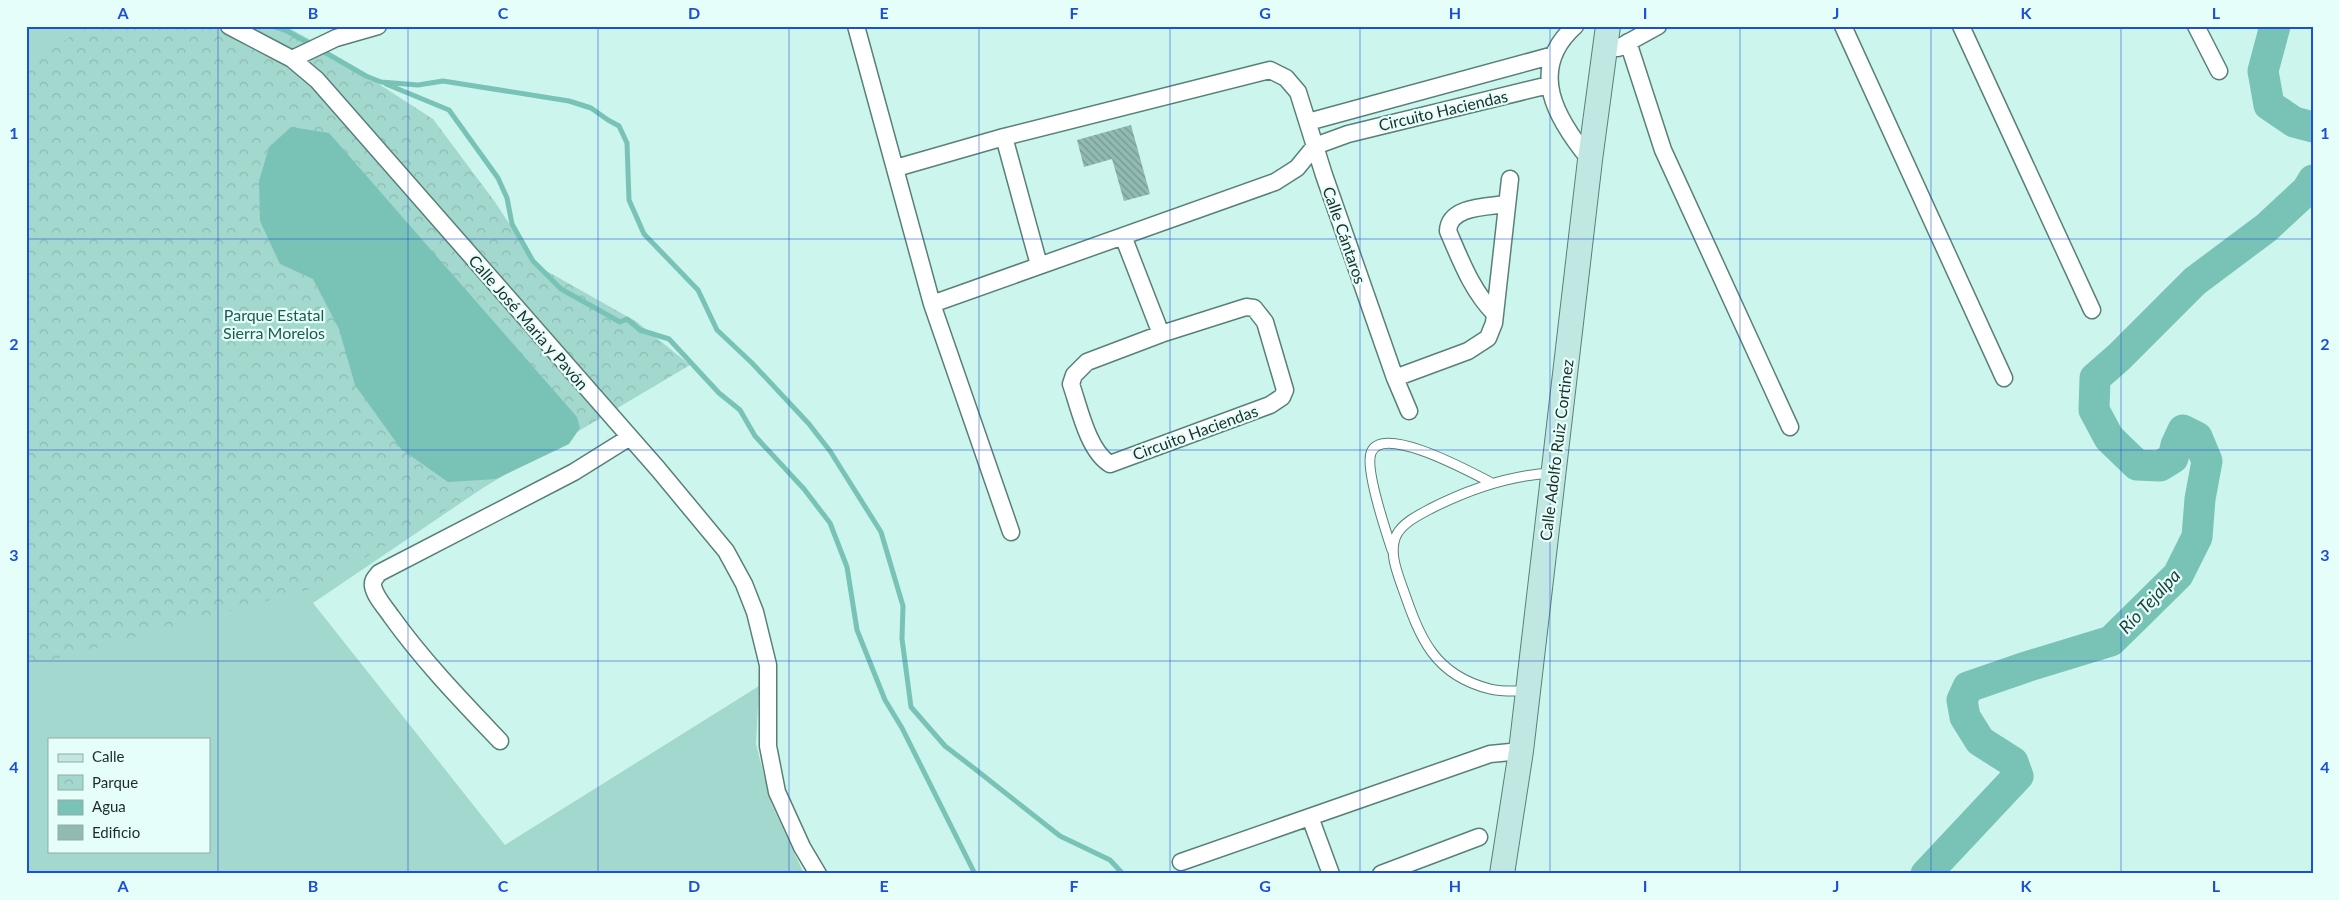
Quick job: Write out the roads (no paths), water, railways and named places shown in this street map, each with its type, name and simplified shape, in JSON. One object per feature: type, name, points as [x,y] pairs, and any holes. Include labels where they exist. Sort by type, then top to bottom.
[{"type":"main road","name":"Calle Adolfo Ruiz Cortinez","points":[[1502,874],[1521,750],[1590,160],[1608,26]]},
{"type":"street","name":"Calle José Maria y Pavón","points":[[229,26],[300,56],[317,80],[630,437],[726,551],[744,584],[755,612],[768,665],[768,746],[777,792],[802,847],[818,874]]},
{"type":"street","points":[[300,56],[336,38],[378,26]]},
{"type":"street","points":[[856,26],[932,304],[1011,532]]},
{"type":"street","points":[[1575,26],[1563,40],[1554,55],[1549,85],[1559,117],[1571,137],[1590,160]]},
{"type":"street","points":[[1605,56],[1658,26]]},
{"type":"street","points":[[1843,26],[2004,378]]},
{"type":"street","points":[[1962,26],[2092,310]]},
{"type":"street","points":[[2196,26],[2218,71]]},
{"type":"street","points":[[1628,42],[1663,150],[1790,427]]},
{"type":"street","name":"Circuito Haciendas","points":[[1308,122],[1554,55]]},
{"type":"street","name":"Calle Cántaros","points":[[1004,138],[1270,70],[1286,78],[1298,92],[1395,378],[1409,411]]},
{"type":"street","name":"Circuito Haciendas","points":[[1315,146],[1374,126],[1549,85]]},
{"type":"street","points":[[896,168],[1004,138],[1039,265]]},
{"type":"street","points":[[932,304],[1275,182],[1297,168],[1315,146]]},
{"type":"street","points":[[1395,378],[1468,351],[1488,338],[1492,330],[1495,314],[1510,179]]},
{"type":"street","points":[[1495,314],[1482,302],[1466,274],[1448,231],[1448,224],[1460,212],[1506,204]]},
{"type":"street","points":[[1123,236],[1161,334]]},
{"type":"street","name":"Circuito Haciendas","points":[[1246,307],[1254,308],[1265,322],[1285,390],[1282,397],[1270,406],[1110,464],[1102,459],[1092,443],[1071,384],[1074,375],[1087,362],[1161,334],[1246,307]]},
{"type":"street","points":[[500,742],[431,668],[404,634],[378,597],[373,586],[374,579],[379,573],[574,472],[630,437]]},
{"type":"street","points":[[1181,862],[1490,754],[1521,750]]},
{"type":"street","points":[[1310,817],[1331,874]]},
{"type":"street","points":[[1381,874],[1479,837]]},
{"type":"lane","points":[[1492,483],[1418,449],[1400,443],[1387,442],[1374,447],[1370,454],[1379,513],[1392,550],[1399,580],[1419,634],[1436,658],[1451,672],[1469,682],[1492,690],[1528,691]]},
{"type":"lane","points":[[1392,550],[1398,533],[1412,519],[1454,497],[1492,483],[1530,474],[1553,473]]},
{"type":"water","points":[[291,127],[329,133],[577,417],[580,428],[569,444],[496,479],[448,482],[401,449],[355,385],[339,329],[313,279],[280,264],[260,221],[259,181],[269,147]]},
{"type":"waterway","points":[[272,26],[287,31],[312,45]]},
{"type":"waterway","name":"Río Tejalpa","points":[[2275,26],[2263,71],[2269,105],[2294,122],[2313,127]]},
{"type":"waterway","points":[[321,50],[366,76],[381,82],[418,85],[443,81],[569,101],[591,108],[619,126],[627,143],[629,200],[644,234],[698,290],[717,330],[752,363],[809,424],[830,451],[881,532],[903,606],[902,639],[911,707],[945,746],[1060,836],[1110,860],[1123,874]]},
{"type":"waterway","points":[[386,84],[449,110],[498,178],[507,198],[512,224],[533,261],[561,289],[620,322],[627,319],[640,330],[669,339],[719,393],[740,410],[755,436],[804,489],[830,523],[847,567],[857,630],[885,700],[902,728],[975,874]]},
{"type":"waterway","name":"Río Tejalpa","points":[[1926,874],[2018,776],[2013,762],[1980,741],[1965,717],[1962,700],[1968,687],[2111,641],[2178,575],[2197,537],[2200,499],[2207,461],[2197,437],[2183,430],[2176,445],[2173,458],[2160,466],[2137,465],[2109,438],[2094,410],[2095,378],[2119,357],[2195,281],[2266,228],[2307,190],[2313,180]]},
{"type":"park label","name":"Parque Estatal Sierra Morelos","points":[[274,323]]}]
